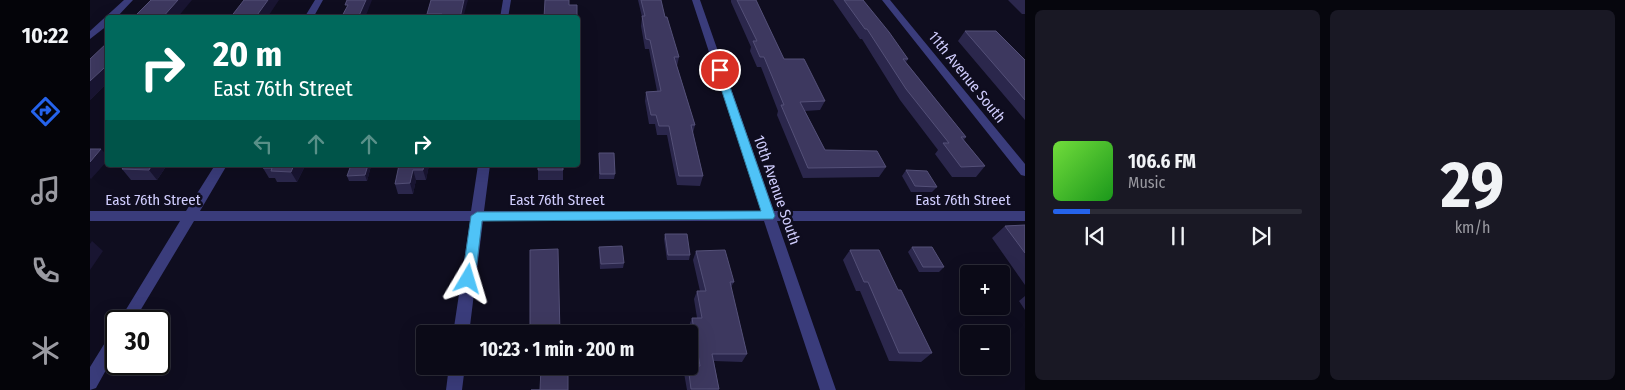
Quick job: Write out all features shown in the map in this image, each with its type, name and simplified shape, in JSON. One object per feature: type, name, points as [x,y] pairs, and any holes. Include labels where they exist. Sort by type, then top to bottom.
[{"type":"street","points":[[112,15],[129,0]]},
{"type":"street","points":[[310,15],[319,0]]},
{"type":"street","points":[[504,15],[506,0]]},
{"type":"street","name":"10th Avenue South","points":[[696,0],[828,390]]},
{"type":"street","name":"11th Avenue South","points":[[886,0],[1025,172]]},
{"type":"street","points":[[90,36],[105,22]]},
{"type":"street","points":[[133,310],[220,167]]},
{"type":"street","points":[[462,325],[484,167]]},
{"type":"street","name":"East 76th Street","points":[[90,216],[1025,216]]},
{"type":"street","points":[[90,382],[105,357]]},
{"type":"street","points":[[454,390],[456,375]]},
{"type":"building","points":[[151,0],[178,0],[165,15],[136,15]]},
{"type":"building","points":[[244,0],[268,0],[257,15],[232,15]]},
{"type":"building","points":[[347,0],[366,0],[359,15],[343,15],[348,5],[345,5]]},
{"type":"building","points":[[431,0],[464,0],[461,15],[427,14]]},
{"type":"building","points":[[545,0],[569,0],[569,5],[577,5],[577,15],[544,15]]},
{"type":"building","points":[[641,0],[661,0],[665,17],[667,17],[679,57],[674,57],[695,125],[691,125],[703,176],[679,176],[669,126],[659,126],[656,115],[651,115],[646,92],[661,91],[650,40],[646,39],[642,16],[645,16]]},
{"type":"building","points":[[737,0],[756,0],[784,59],[804,59],[825,101],[800,102],[825,150],[877,151],[886,167],[808,168],[781,105],[784,105],[764,57],[760,57],[753,41],[757,41]]},
{"type":"building","points":[[844,0],[863,0],[908,59],[903,59],[966,137],[961,137],[985,166],[961,167],[943,143],[949,143],[906,89],[867,29],[865,29]]},
{"type":"building","points":[[965,31],[996,31],[1025,60],[1025,100]]},
{"type":"building","points":[[105,45],[105,68],[90,81],[90,59]]},
{"type":"building","points":[[90,149],[101,149],[90,162]]},
{"type":"building","points":[[599,153],[614,153],[615,174],[600,174]]},
{"type":"building","points":[[124,167],[151,167],[149,170],[122,169]]},
{"type":"building","points":[[293,167],[291,172],[271,171],[272,168],[263,168]]},
{"type":"building","points":[[350,167],[367,167],[365,175],[347,176]]},
{"type":"building","points":[[399,167],[424,167],[423,170],[413,170],[410,183],[395,184]]},
{"type":"building","points":[[538,167],[563,167],[563,170],[538,170]]},
{"type":"building","points":[[906,170],[927,171],[937,187],[915,186]]},
{"type":"building","points":[[1025,225],[1025,253],[1005,226]]},
{"type":"building","points":[[665,234],[687,234],[690,255],[668,255]]},
{"type":"building","points":[[622,246],[624,263],[601,264],[599,247]]},
{"type":"building","points":[[912,247],[932,247],[944,267],[923,267]]},
{"type":"building","points":[[558,249],[560,325],[530,325],[530,250]]},
{"type":"building","points":[[725,250],[734,282],[730,282],[747,354],[712,354],[719,389],[691,389],[689,375],[698,375],[698,366],[700,366],[698,325],[693,325],[692,318],[702,318],[697,291],[706,291],[696,251]]},
{"type":"building","points":[[850,250],[879,250],[932,353],[899,353],[868,282],[864,282]]},
{"type":"building","points":[[541,375],[568,375],[568,390],[540,390]]},
{"type":"route","points":[[468,279],[477,216],[769,216],[720,70]]}]
